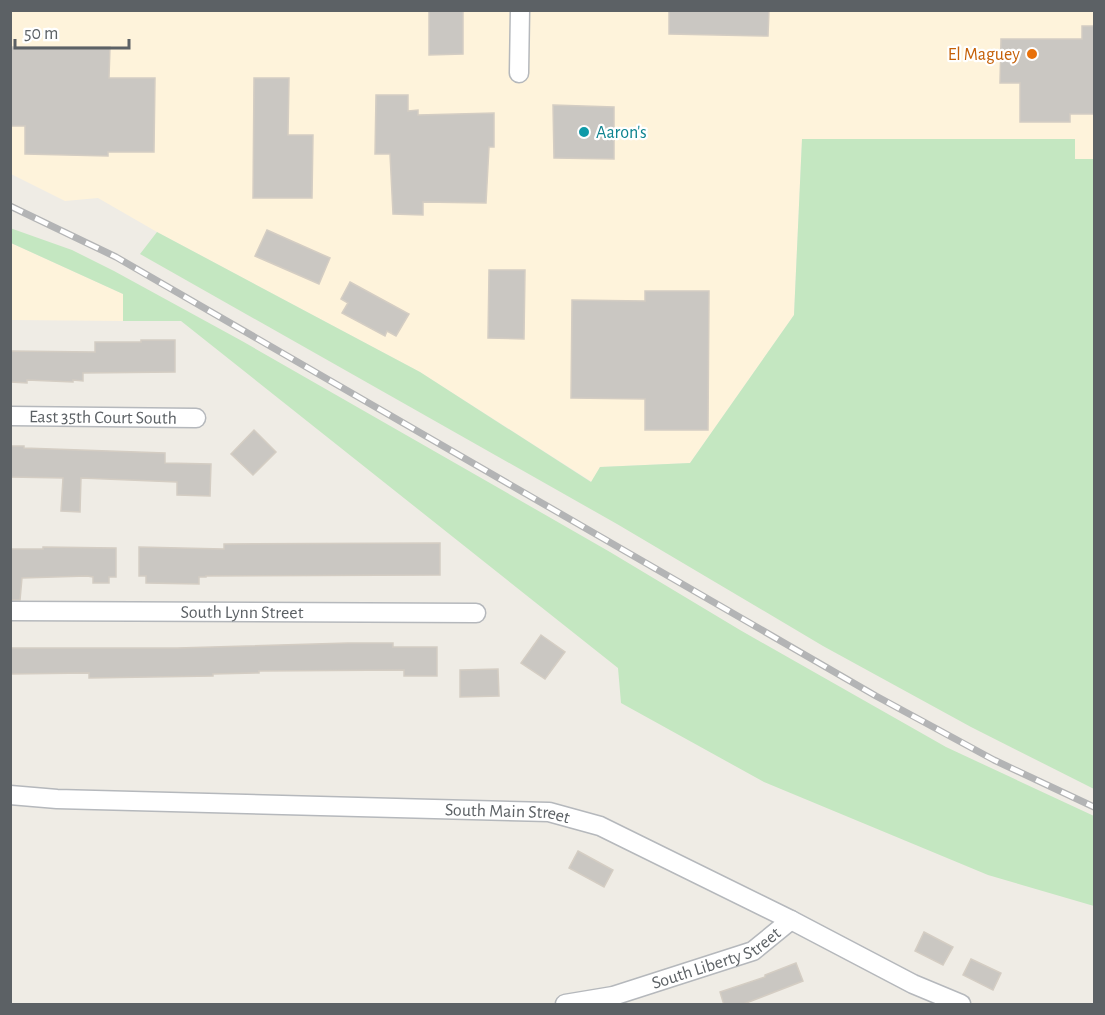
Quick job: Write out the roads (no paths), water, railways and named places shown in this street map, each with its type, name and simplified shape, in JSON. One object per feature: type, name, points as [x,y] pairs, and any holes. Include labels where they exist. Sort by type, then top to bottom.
[{"type":"street","points":[[519,73],[520,10]]},
{"type":"street","name":"East 35th Court South","points":[[10,416],[196,418]]},
{"type":"street","name":"South Lynn Street","points":[[10,610],[476,613]]},
{"type":"street","name":"South Main Street","points":[[10,795],[57,799],[549,812],[600,826],[792,920],[913,984],[961,1005]]},
{"type":"street","name":"South Liberty Street","points":[[565,1005],[613,996],[753,951],[792,920]]},
{"type":"railway","points":[[10,206],[116,257],[876,696],[994,760],[1094,807]]},
{"type":"place","name":"El Maguey","points":[[1032,54]]},
{"type":"place","name":"Aaron's","points":[[584,132]]}]
